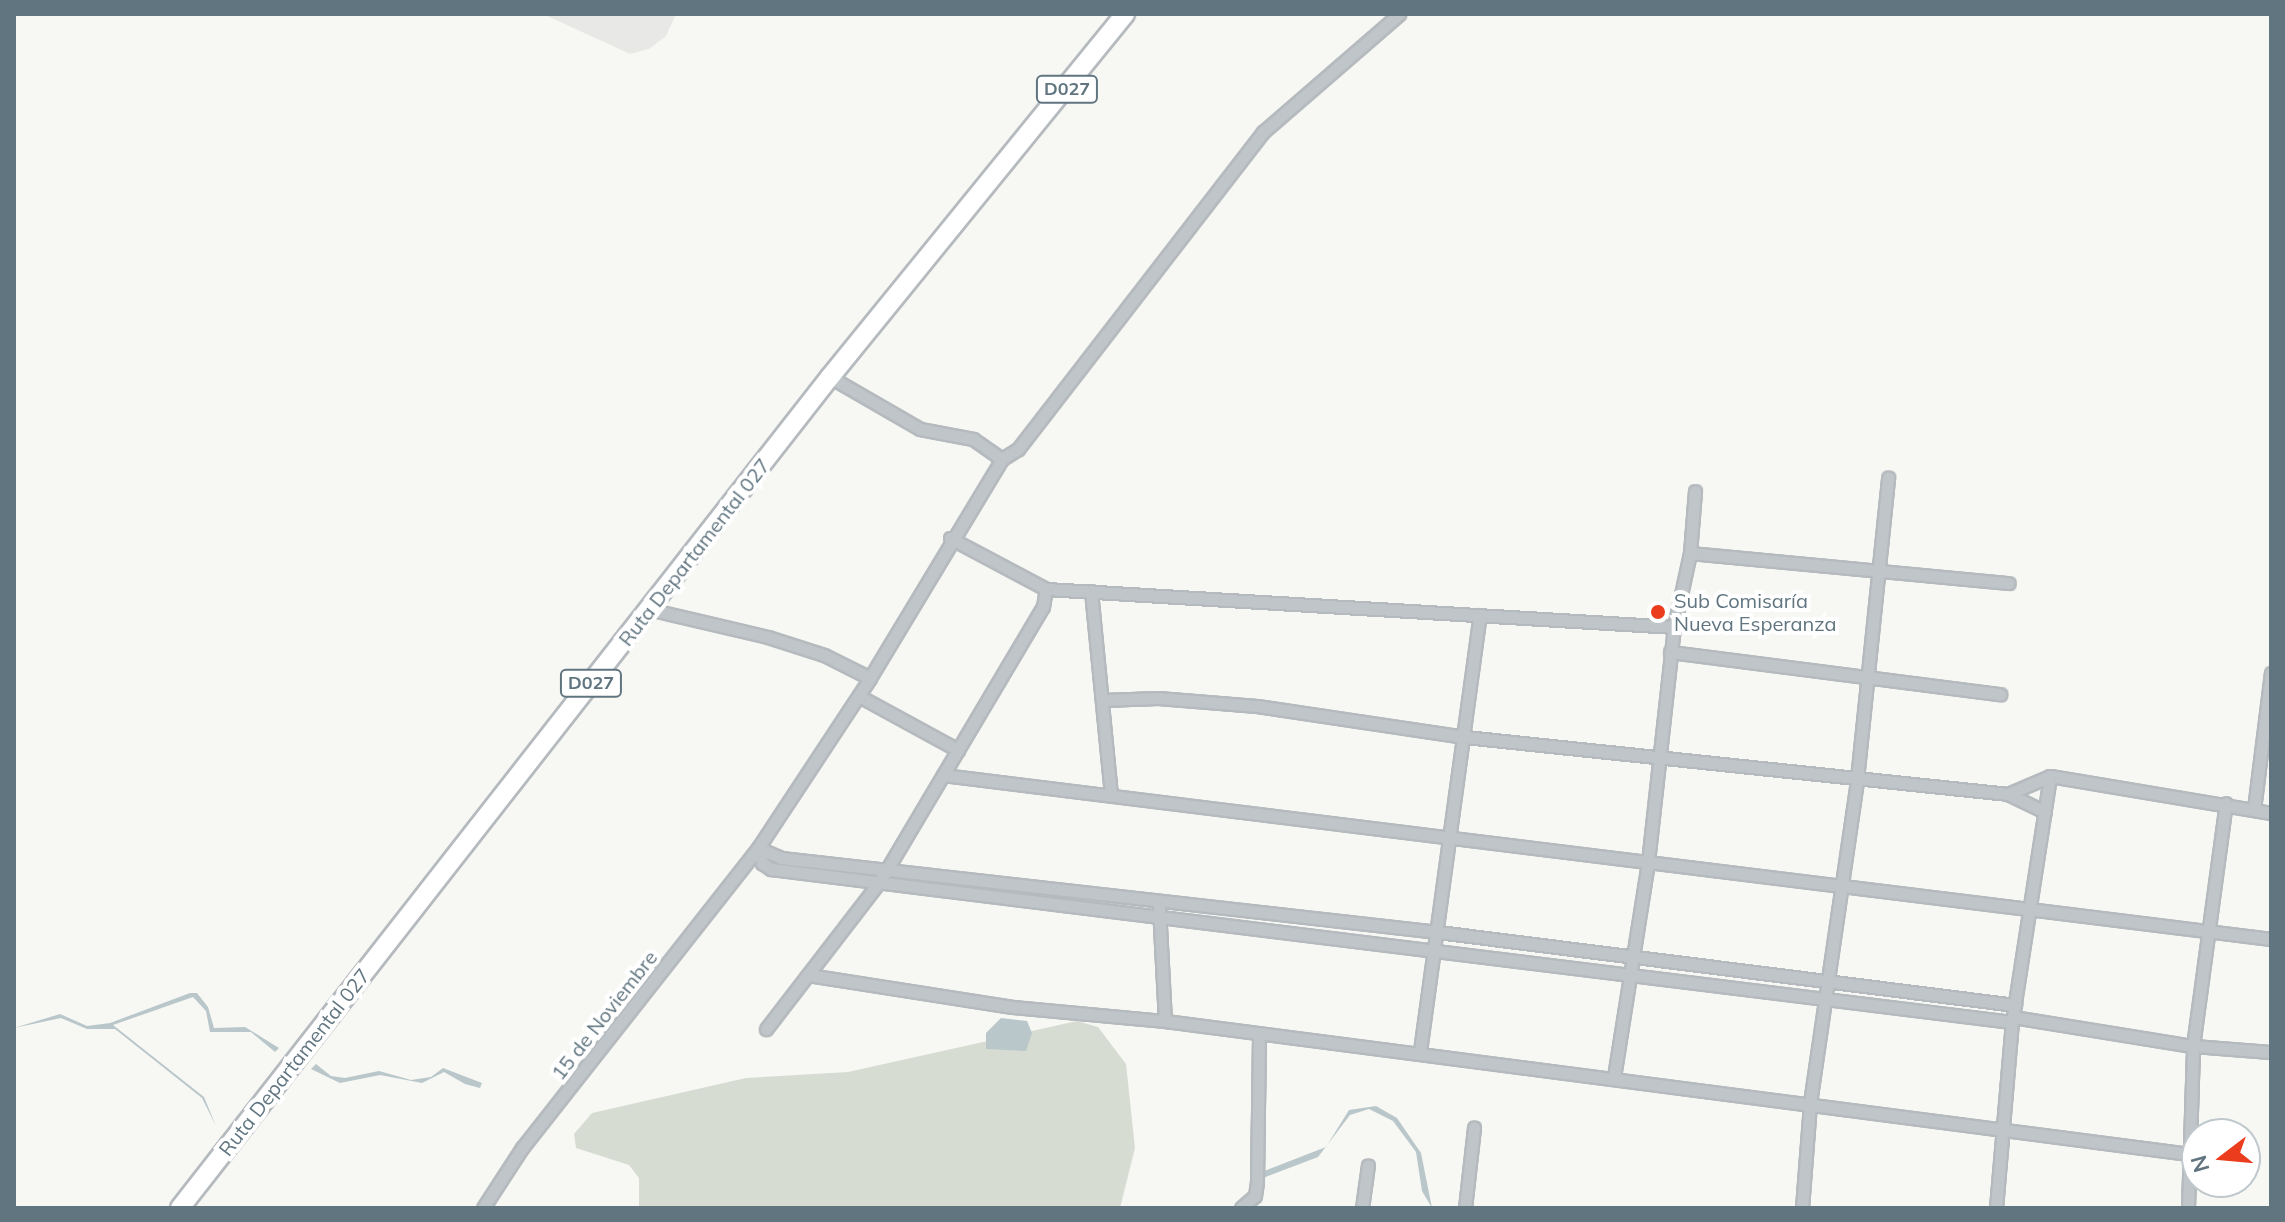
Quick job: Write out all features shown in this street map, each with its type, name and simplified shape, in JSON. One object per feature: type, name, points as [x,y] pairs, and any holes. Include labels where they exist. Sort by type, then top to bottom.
[{"type":"main road","name":"Ruta Departamental 027","points":[[180,1208],[830,377],[1125,14]]},
{"type":"street","name":"15 de Noviembre","points":[[483,1208],[522,1148],[758,848],[859,696],[950,538],[1002,459],[1018,449],[1263,132],[1399,14]]},
{"type":"street","points":[[830,377],[920,429],[973,439],[1002,459]]},
{"type":"street","points":[[1802,1208],[1810,1103],[1857,779],[1888,478]]},
{"type":"street","points":[[1614,1077],[1648,862],[1656,757],[1674,627],[1690,553],[1695,491]]},
{"type":"street","points":[[950,538],[1046,589],[1674,627]]},
{"type":"street","points":[[1690,553],[2009,583]]},
{"type":"street","points":[[766,1029],[880,881],[1043,607],[1046,589]]},
{"type":"street","points":[[1091,591],[1111,795]]},
{"type":"street","points":[[649,609],[782,642],[870,678]]},
{"type":"street","points":[[1420,1051],[1453,838],[1480,615]]},
{"type":"street","points":[[1670,652],[2000,694]]},
{"type":"street","points":[[2254,809],[2271,673]]},
{"type":"street","points":[[859,696],[958,750]]},
{"type":"street","points":[[1103,700],[1158,698],[1257,706],[1465,737],[2008,794],[2045,812]]},
{"type":"street","points":[[943,775],[2271,939]]},
{"type":"street","points":[[2008,794],[2050,776],[2226,803],[2271,813]]},
{"type":"street","points":[[1996,1208],[2000,1129],[2013,1014],[2050,776]]},
{"type":"street","points":[[2190,1118],[2193,1046],[2226,803]]},
{"type":"street","points":[[758,848],[781,858],[1160,899],[1827,980],[2193,1046],[2271,1052]]},
{"type":"street","points":[[758,848],[762,863],[771,869],[1824,998],[2013,1014]]},
{"type":"street","points":[[1160,899],[1158,914],[1165,1021]]},
{"type":"street","points":[[808,975],[1013,1007],[1165,1021],[1259,1035],[1420,1051],[2181,1153]]},
{"type":"street","points":[[1241,1208],[1254,1202],[1257,1178],[1259,1035]]},
{"type":"street","points":[[1465,1208],[1474,1128]]},
{"type":"street","points":[[1362,1208],[1368,1165]]},
{"type":"shaded area","points":[[543,14],[676,14],[666,36],[649,49],[630,54]]},
{"type":"shaded area","points":[[197,993],[208,1007],[214,1028],[245,1027],[279,1048],[275,1052],[251,1032],[210,1032],[206,1011],[193,997],[113,1025],[204,1097],[216,1126],[202,1098],[115,1029],[87,1029],[61,1018],[14,1028],[60,1014],[87,1026],[110,1023]]},
{"type":"shaded area","points":[[1001,1018],[1027,1021],[1032,1033],[1026,1051],[986,1049],[986,1033]]},
{"type":"shaded area","points":[[1077,1021],[1098,1027],[1126,1064],[1135,1148],[1120,1208],[639,1208],[639,1178],[629,1165],[576,1148],[574,1134],[592,1113],[746,1078],[848,1072]]},
{"type":"shaded area","points":[[316,1064],[331,1076],[345,1078],[379,1071],[411,1080],[431,1077],[443,1068],[482,1083],[480,1088],[465,1084],[444,1072],[422,1083],[380,1075],[340,1083],[311,1069]]},
{"type":"shaded area","points":[[1376,1106],[1397,1118],[1421,1153],[1432,1208],[1422,1191],[1416,1152],[1393,1121],[1369,1109],[1350,1115],[1328,1144],[1349,1110]]},
{"type":"shaded area","points":[[1325,1147],[1318,1157],[1263,1178],[1264,1171]]},
{"type":"place","name":"Sub Comisaría Nueva Esperanza","points":[[1658,612]]}]
